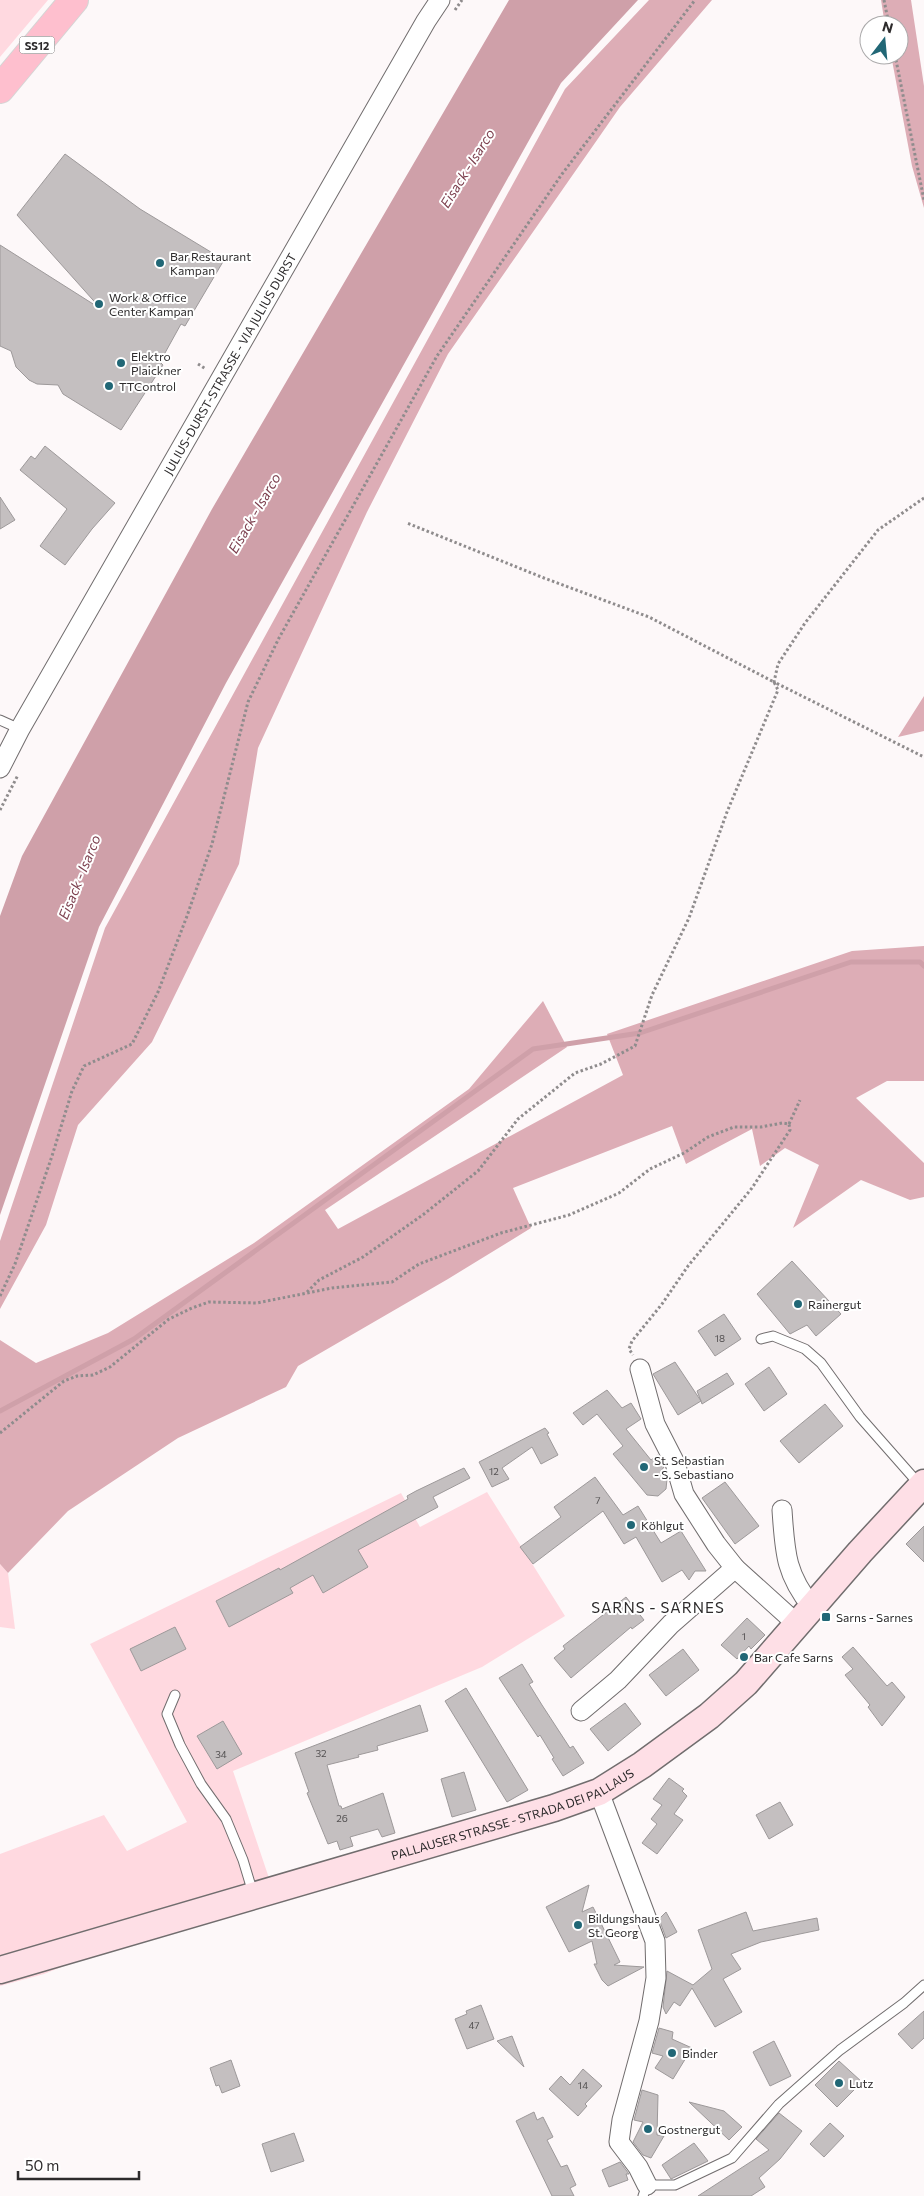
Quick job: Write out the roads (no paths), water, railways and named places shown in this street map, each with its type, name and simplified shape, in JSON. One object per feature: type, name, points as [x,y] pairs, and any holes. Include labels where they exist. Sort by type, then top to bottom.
[{"type":"main road","name":"SS12","points":[[0,89],[74,0]]},
{"type":"street","name":"JULIUS-DURST-STRASSE - VIA JULIUS DURST","points":[[0,768],[20,728],[440,0]]},
{"type":"street","points":[[640,1369],[654,1424],[675,1462],[684,1494],[716,1544],[735,1568],[804,1616]]},
{"type":"street","name":"PALLAUSER STRASSE - STRADA DEI PALLAUS","points":[[0,1970],[554,1808],[599,1792],[642,1765],[709,1716],[746,1683],[860,1552],[923,1485]]},
{"type":"street","points":[[782,1510],[786,1557],[804,1616]]},
{"type":"street","points":[[581,1711],[618,1680],[671,1624],[735,1568]]},
{"type":"street","points":[[599,1792],[655,1941],[656,1978],[649,2021],[622,2120],[619,2142],[638,2167],[645,2191]]},
{"type":"lane","points":[[0,720],[20,728]]},
{"type":"lane","name":"PALLAUSER STRASSE - STRADA DEI PALLAUS","points":[[762,1340],[773,1336],[805,1349],[821,1363],[860,1417],[923,1485]]},
{"type":"lane","points":[[175,1695],[167,1714],[180,1745],[201,1784],[226,1819],[243,1860],[254,1896]]},
{"type":"lane","points":[[645,2191],[675,2184],[732,2158],[779,2104],[840,2050],[904,2003],[924,1985]]},
{"type":"water","name":"Eisack - Isarco","points":[[509,0],[638,0],[561,83],[226,683],[99,927],[0,1215],[0,916],[22,856],[212,509]]},
{"type":"waterway","points":[[0,1411],[134,1339],[533,1049],[640,1033],[851,962],[920,962],[924,966]]},
{"type":"place","name":"Bar Restaurant Kampan","points":[[160,263]]},
{"type":"place","name":"Work & Office Center Kampan","points":[[99,304]]},
{"type":"place","name":"Elektro Plaickner","points":[[121,363]]},
{"type":"place","name":"TTControl","points":[[109,386]]},
{"type":"place","name":"Rainergut","points":[[798,1304]]},
{"type":"place","name":"St. Sebastian - S. Sebastiano","points":[[644,1467]]},
{"type":"place","name":"Köhlgut","points":[[631,1525]]},
{"type":"place","name":"Sarns - Sarnes","points":[[826,1617]]},
{"type":"place","name":"Bar Cafe Sarns","points":[[744,1657]]},
{"type":"place","name":"Bildungshaus St. Georg","points":[[578,1925]]},
{"type":"place","name":"Binder","points":[[672,2053]]},
{"type":"place","name":"Lutz","points":[[839,2083]]},
{"type":"place","name":"Gostnergut","points":[[648,2129]]},
{"type":"district","name":"SARNS - SARNES","points":[[658,1607]]}]
